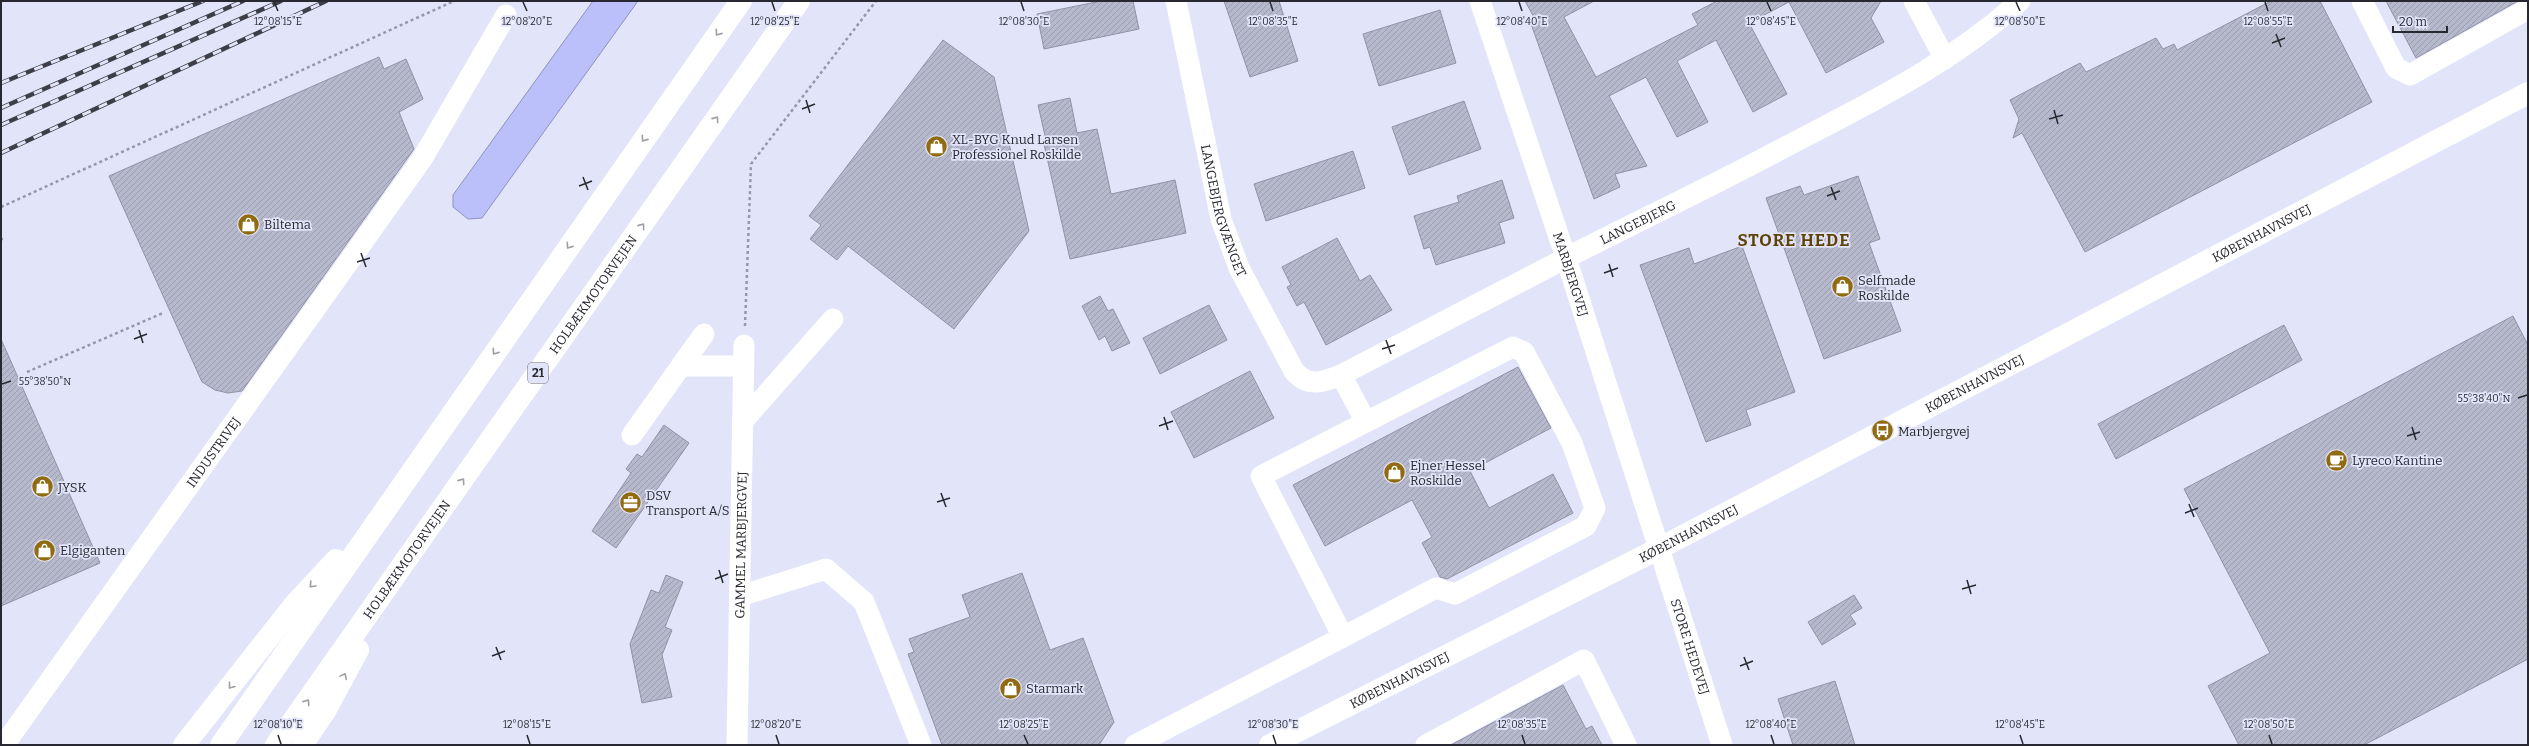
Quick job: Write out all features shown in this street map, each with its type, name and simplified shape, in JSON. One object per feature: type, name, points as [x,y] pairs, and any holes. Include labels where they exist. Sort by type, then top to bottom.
[{"type":"main road","points":[[221,745],[741,1]]},
{"type":"main road","name":"HOLBÆKMOTORVEJEN","points":[[276,745],[799,1]]},
{"type":"main road","name":"KØBENHAVNSVEJ","points":[[1270,745],[1658,549],[2528,93]]},
{"type":"main road","points":[[184,745],[295,604],[387,506]]},
{"type":"main road","points":[[302,745],[325,711],[405,563]]},
{"type":"street","name":"LANGEBJERGVÆNGET","points":[[1176,1],[1221,219],[1239,268],[1294,372],[1307,382],[1334,378]]},
{"type":"street","name":"MARBJERGVEJ","points":[[1480,1],[1566,258],[1658,549]]},
{"type":"street","points":[[1914,1],[1946,59]]},
{"type":"street","name":"LANGEBJERG","points":[[1334,378],[1566,258],[1700,192],[1852,112],[1946,59],[2000,19],[2020,1]]},
{"type":"street","points":[[2362,1],[2396,68],[2410,75],[2528,9]]},
{"type":"street","name":"INDUSTRIVEJ","points":[[4,745],[422,159],[506,15]]},
{"type":"street","points":[[743,421],[833,319]]},
{"type":"street","points":[[632,435],[704,334]]},
{"type":"street","name":"GAMMEL MARBJERGVEJ","points":[[737,745],[744,346]]},
{"type":"street","points":[[1134,745],[1436,588],[1455,594],[1586,526],[1595,508],[1572,444],[1524,352],[1513,348],[1261,476],[1343,636]]},
{"type":"street","points":[[681,366],[744,366]]},
{"type":"street","points":[[1334,378],[1366,422]]},
{"type":"street","name":"STORE HEDEVEJ","points":[[1658,549],[1722,745]]},
{"type":"street","points":[[740,596],[826,569],[864,602],[921,745]]},
{"type":"street","points":[[1426,745],[1584,660],[1626,745]]},
{"type":"path","points":[[1,207],[454,1]]},
{"type":"path","points":[[744,346],[751,164],[876,1]]},
{"type":"path","points":[[27,372],[163,313]]},
{"type":"water","points":[[593,1],[638,1],[482,218],[468,219],[453,207],[453,195]]},
{"type":"building","points":[[1101,1],[1133,1],[1139,29],[1044,49],[1037,14]]},
{"type":"building","points":[[1224,1],[1279,1],[1298,61],[1250,77]]},
{"type":"building","points":[[1525,1],[1594,1],[1564,17],[1596,77],[1698,25],[1692,14],[1717,1],[1881,1],[1871,18],[1884,42],[1826,73],[1789,2],[1749,23],[1787,94],[1753,112],[1716,40],[1677,61],[1708,122],[1677,137],[1646,77],[1609,96],[1647,166],[1615,174],[1620,187],[1594,199],[1531,24],[1536,21]]},
{"type":"building","points":[[2271,1],[2320,1],[2372,102],[2085,252],[2022,133],[2013,138],[2019,119],[2010,100],[2080,63],[2086,72],[2156,38],[2163,49],[2174,44],[2177,50]]},
{"type":"building","points":[[2386,1],[2518,1],[2416,58]]},
{"type":"building","points":[[1440,10],[1456,63],[1379,86],[1363,34]]},
{"type":"building","name":"XL-BYG Knud Larsen Professionel Roskilde","points":[[943,40],[994,77],[1029,231],[954,329],[848,246],[837,260],[810,239],[821,225],[809,216]]},
{"type":"building","name":"Biltema","points":[[379,57],[384,69],[406,59],[423,99],[399,112],[414,149],[242,391],[228,393],[215,390],[202,382],[109,176]]},
{"type":"building","points":[[1070,98],[1077,133],[1097,129],[1111,194],[1175,180],[1186,233],[1070,259],[1043,140],[1046,140],[1038,105]]},
{"type":"building","points":[[1464,101],[1481,149],[1409,175],[1392,127]]},
{"type":"building","points":[[1353,151],[1365,188],[1266,221],[1254,184]]},
{"type":"building","name":"Selfmade Roskilde","points":[[1858,176],[1880,239],[1869,243],[1901,331],[1824,359],[1766,198],[1800,186],[1804,195]]},
{"type":"building","points":[[1502,180],[1514,218],[1499,223],[1505,243],[1436,265],[1430,247],[1424,249],[1414,216],[1459,202],[1457,196]]},
{"type":"building","points":[[1337,238],[1360,281],[1370,275],[1392,310],[1326,345],[1304,302],[1297,306],[1287,287],[1291,285],[1282,267]]},
{"type":"building","points":[[1742,246],[1795,392],[1746,410],[1751,425],[1706,442],[1640,265],[1689,248],[1694,264]]},
{"type":"building","points":[[1100,296],[1108,311],[1113,309],[1130,343],[1112,351],[1105,336],[1099,340],[1082,306]]},
{"type":"building","points":[[1209,305],[1227,340],[1160,374],[1143,338]]},
{"type":"building","points":[[2513,316],[2528,345],[2528,659],[2364,745],[2239,745],[2208,686],[2270,653],[2184,489]]},
{"type":"building","points":[[2284,325],[2302,360],[2116,459],[2098,424]]},
{"type":"building","points":[[1,339],[100,563],[1,606]]},
{"type":"building","name":"Ejner Hessel Roskilde","points":[[1518,367],[1551,428],[1470,471],[1489,508],[1553,474],[1573,513],[1447,579],[1440,577],[1422,543],[1432,537],[1412,500],[1325,546],[1293,485]]},
{"type":"building","points":[[1250,371],[1274,418],[1194,458],[1171,412]]},
{"type":"building","name":"DSV Transport A/S","points":[[664,425],[689,443],[616,548],[592,531],[631,473],[626,469],[637,454],[642,457]]},
{"type":"building","name":"Starmark","points":[[1022,573],[1050,650],[1083,638],[1114,722],[1099,745],[942,745],[908,654],[914,652],[909,639],[970,617],[962,595]]},
{"type":"building","points":[[666,575],[683,582],[665,627],[672,630],[662,655],[672,697],[642,703],[630,644],[651,590],[659,593]]},
{"type":"building","points":[[1854,595],[1862,608],[1850,615],[1856,624],[1822,645],[1808,622]]},
{"type":"building","points":[[1835,681],[1855,745],[1793,745],[1778,699]]},
{"type":"building","points":[[1563,685],[1586,729],[1592,726],[1602,745],[1451,745]]},
{"type":"railway","points":[[1,83],[203,1]]},
{"type":"railway","points":[[1,108],[243,1]]},
{"type":"railway","points":[[1,125],[281,1]]},
{"type":"railway","points":[[1,153],[326,1]]},
{"type":"place","name":"XL-BYG Knud Larsen Professionel Roskilde","points":[[936,146]]},
{"type":"place","name":"Biltema","points":[[249,224]]},
{"type":"place","name":"Selfmade Roskilde","points":[[1842,287]]},
{"type":"place","name":"Marbjergvej","points":[[1883,431]]},
{"type":"place","name":"Lyreco Kantine","points":[[2337,460]]},
{"type":"place","name":"Ejner Hessel Roskilde","points":[[1394,472]]},
{"type":"place","name":"JYSK","points":[[43,487]]},
{"type":"place","name":"DSV Transport A/S","points":[[630,502]]},
{"type":"place","name":"Elgiganten","points":[[44,550]]},
{"type":"place","name":"Starmark","points":[[1011,688]]},
{"type":"district","name":"STORE HEDE","points":[[1794,240]]}]
